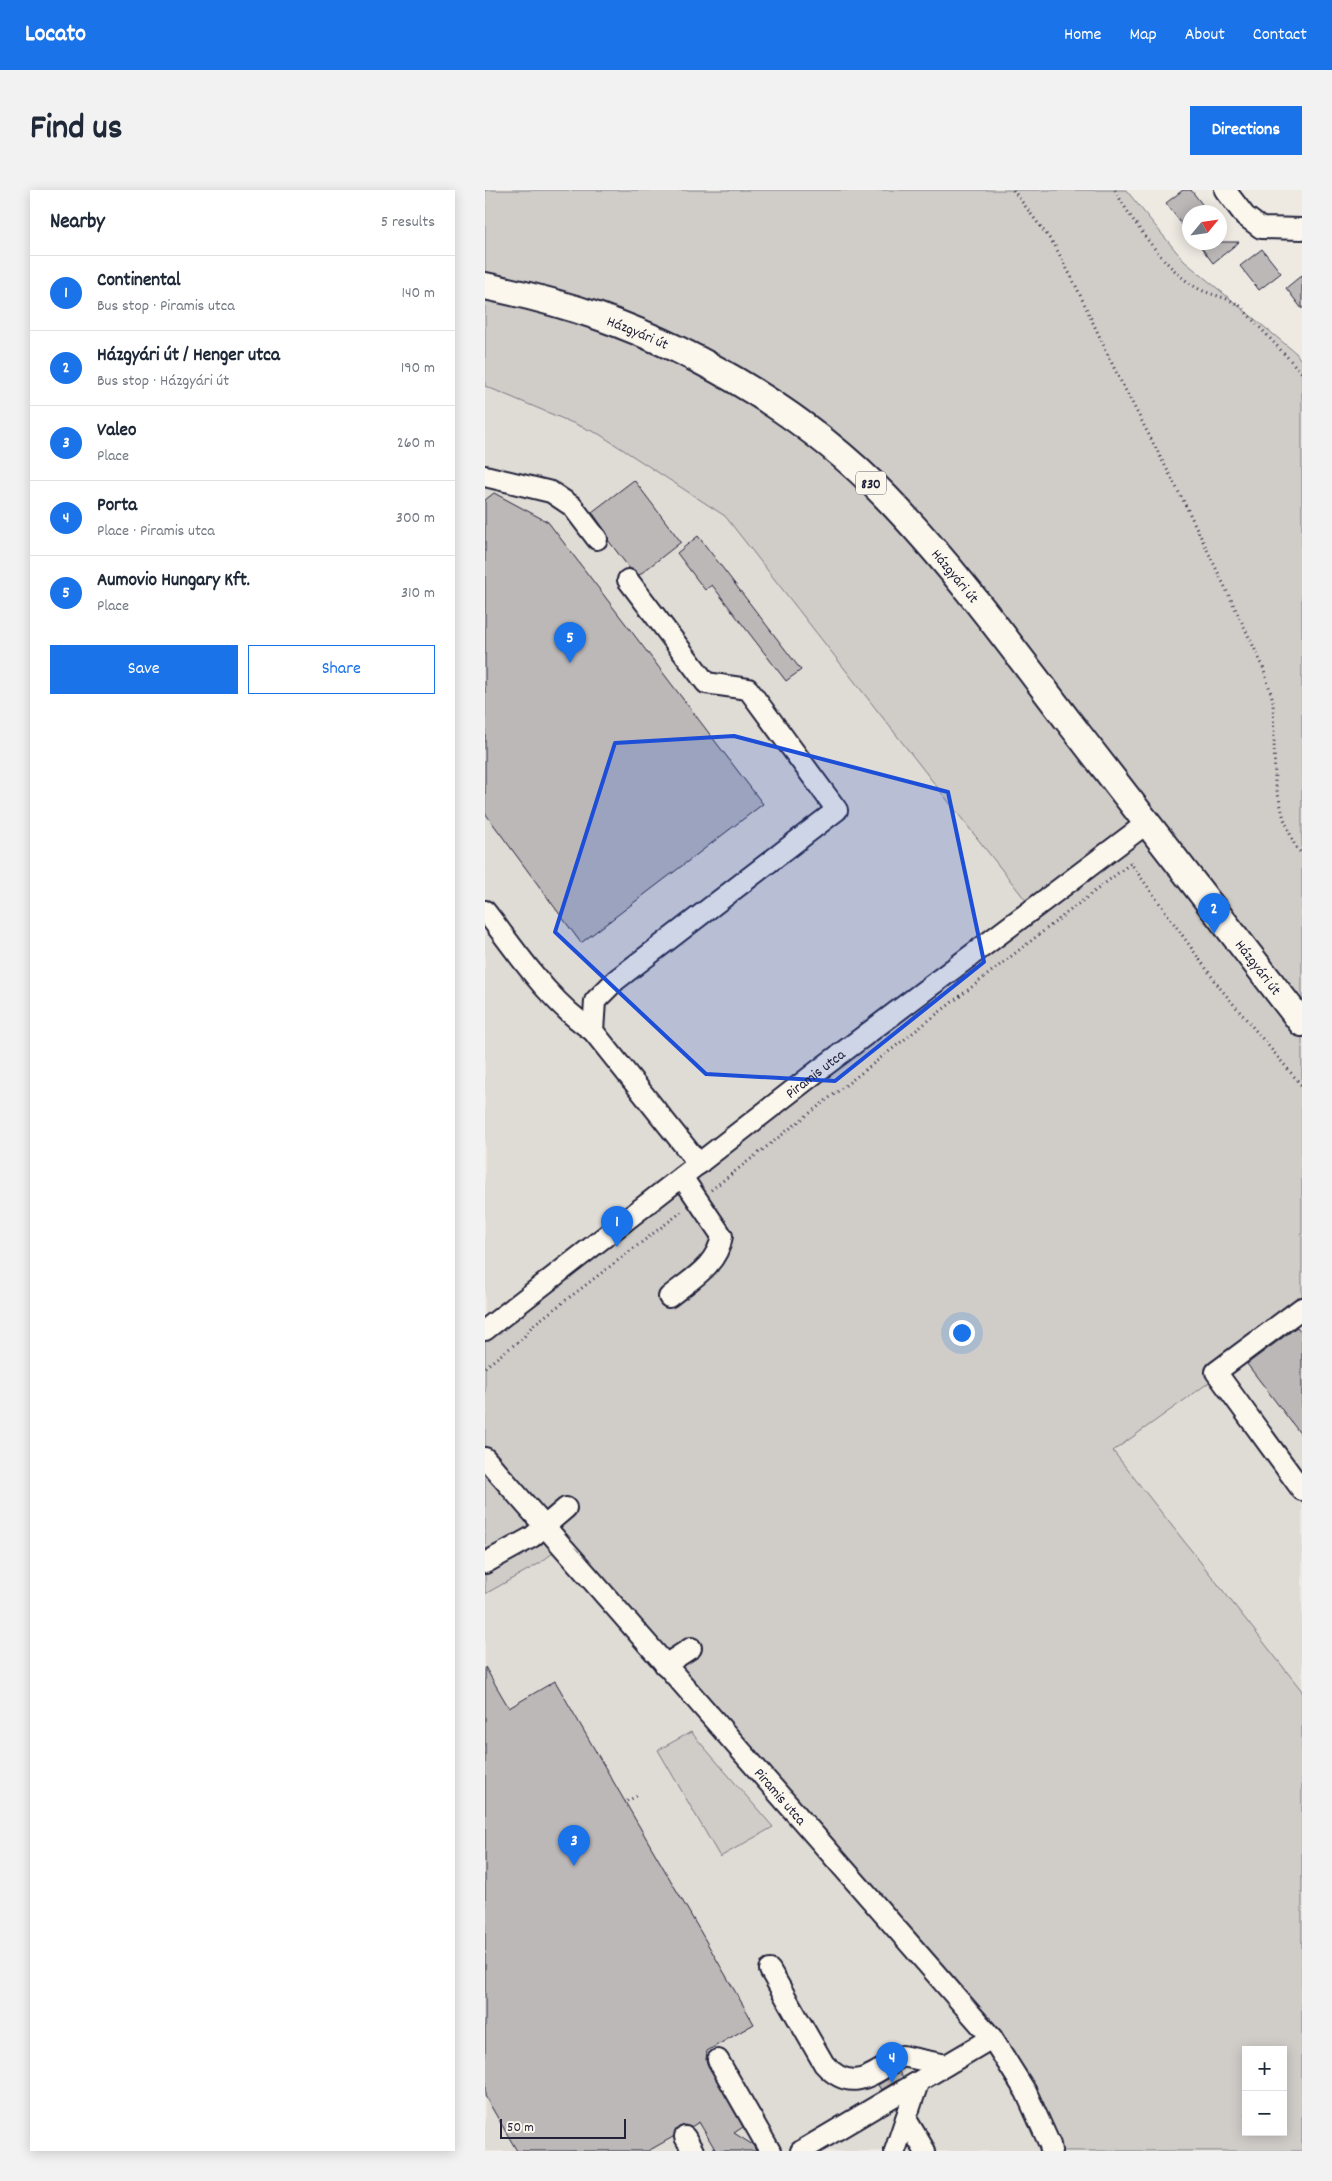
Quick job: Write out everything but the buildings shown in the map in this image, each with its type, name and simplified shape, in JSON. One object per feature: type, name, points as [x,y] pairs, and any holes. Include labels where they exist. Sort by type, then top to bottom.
[{"type":"main road","name":"Házgyári út","points":[[485,286],[540,298],[593,315],[657,341],[722,373],[771,402],[828,444],[885,496],[934,549],[1302,1023]]},
{"type":"street","points":[[1225,190],[1245,216],[1261,228],[1302,229]]},
{"type":"street","points":[[489,480],[551,492],[572,506],[597,539]]},
{"type":"street","points":[[593,1031],[595,1001],[616,980],[837,810],[748,689],[706,683],[628,580]]},
{"type":"street","name":"Piramis utca","points":[[485,1330],[819,1070],[1147,823]]},
{"type":"street","points":[[485,911],[548,993],[574,1019],[593,1031],[699,1164]]},
{"type":"street","points":[[669,1297],[712,1261],[719,1249],[722,1236],[682,1176]]},
{"type":"street","points":[[1302,1308],[1216,1372],[1302,1490]]},
{"type":"street","name":"Piramis utca","points":[[485,1458],[991,2038],[1026,2092],[1051,2151]]},
{"type":"street","points":[[485,1563],[545,1527],[566,1508]]},
{"type":"street","points":[[665,1665],[691,1648]]},
{"type":"street","points":[[770,1970],[824,2064],[834,2075],[843,2079],[863,2079],[902,2056],[946,2065]]},
{"type":"street","points":[[801,2151],[831,2144],[918,2083],[991,2038]]},
{"type":"street","points":[[718,2060],[770,2151]]},
{"type":"street","points":[[895,2151],[918,2083]]},
{"type":"street","points":[[906,2119],[917,2146]]},
{"type":"path","points":[[1013,190],[1055,246],[1075,284],[1111,362],[1189,513],[1262,664],[1273,700],[1275,782],[1284,819],[1295,846],[1302,854]]},
{"type":"path","points":[[1115,190],[1149,242],[1169,264],[1197,288],[1229,298],[1240,306],[1302,373]]},
{"type":"path","points":[[1117,846],[1220,988],[1302,1086]]},
{"type":"path","points":[[485,1367],[523,1338],[531,1326],[750,1161],[1131,863]]},
{"type":"path","points":[[627,1801],[637,1796]]},
{"type":"highlighted area","points":[[734,736],[948,792],[984,962],[835,1081],[706,1074],[555,932],[615,743]]},
{"type":"shaded area","points":[[485,190],[1126,190],[1184,261],[1296,353],[1302,362],[1302,1316],[1113,1451],[1302,1691],[1302,2151],[1053,2151],[1028,2090],[563,1545],[540,1563],[485,1594],[485,1333],[1031,907],[725,516],[599,434],[485,386]]},
{"type":"shaded area","points":[[485,386],[599,434],[725,516],[1031,907],[485,1333]]},
{"type":"shaded area","points":[[1302,1316],[1302,1691],[1112,1451]]},
{"type":"shaded area","points":[[564,1544],[993,2036],[1053,2151],[485,2151],[485,1594],[540,1563]]},
{"type":"shaded area","points":[[691,1732],[773,1827],[720,1857],[658,1750]]},
{"type":"place","name":"Aumovio Hungary Kft.","points":[[570,663]]},
{"type":"place","name":"Házgyári út / Henger utca","points":[[1214,934]]},
{"type":"place","name":"Continental","points":[[617,1247]]},
{"type":"place","name":"Valeo","points":[[574,1866]]},
{"type":"place","name":"Porta","points":[[892,2083]]}]
